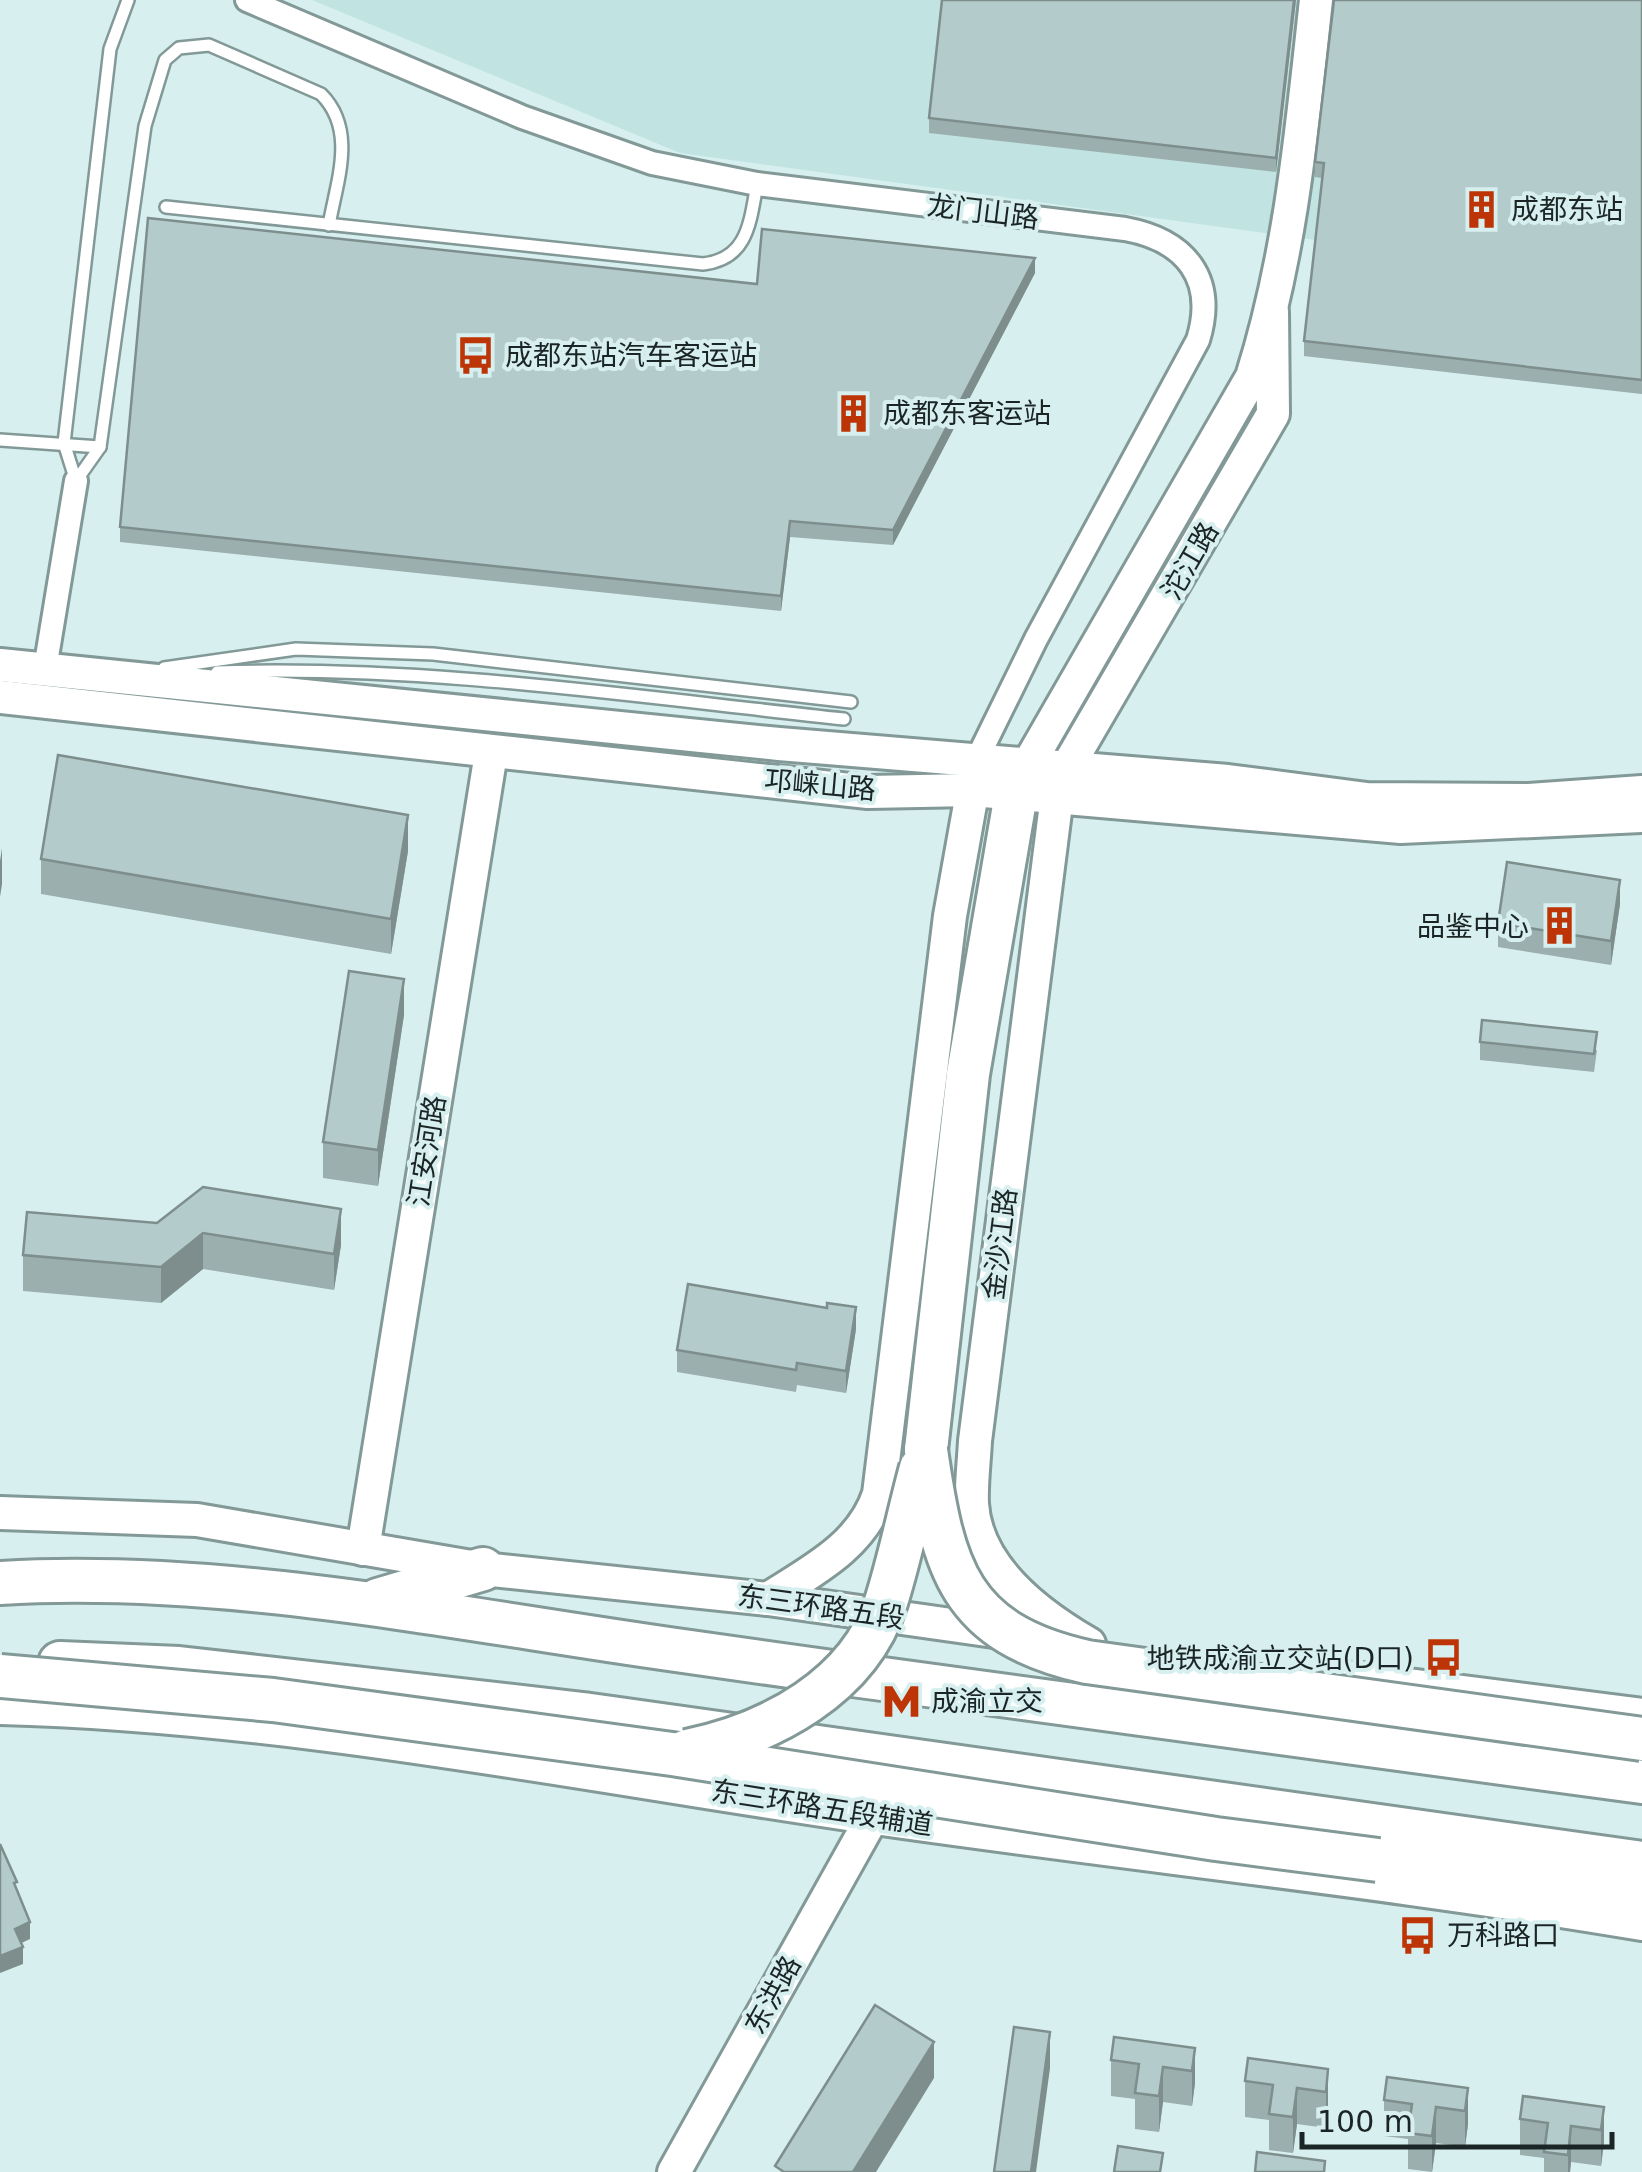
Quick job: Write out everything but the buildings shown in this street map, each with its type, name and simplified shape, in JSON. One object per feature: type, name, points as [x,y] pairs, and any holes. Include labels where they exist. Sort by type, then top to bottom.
[{"type":"highway","points":[[672,1754],[716,1745],[783,1716],[825,1692],[863,1650],[885,1604],[926,1450],[968,1074],[1042,780]]},
{"type":"highway","points":[[926,1450],[938,1530],[947,1560],[962,1588],[1017,1640],[1087,1662],[1642,1738]]},
{"type":"highway","points":[[362,1605],[483,1569]]},
{"type":"highway","points":[[0,1583],[195,1586],[362,1605],[1196,1724],[1642,1782]]},
{"type":"highway","points":[[0,1661],[179,1668],[582,1714],[1642,1863]]},
{"type":"highway","points":[[0,1676],[272,1700],[672,1754],[1216,1839],[1642,1895]]},
{"type":"street","name":"龙门山路","points":[[247,0],[522,116],[652,162],[758,184],[1156,235],[1180,249],[1202,292],[1206,314],[1198,340],[1036,638],[978,757]]},
{"type":"street","points":[[1296,192],[1316,0]]},
{"type":"street","points":[[1296,192],[1329,75],[1337,0]]},
{"type":"street","name":"沱江路","points":[[1042,780],[1273,414],[1272,312],[1296,192]]},
{"type":"street","points":[[46,670],[76,481]]},
{"type":"street","name":"邛崃山路","points":[[0,665],[779,744],[978,757],[1042,780],[1401,827],[1642,816]]},
{"type":"street","name":"邛崃山路","points":[[6,700],[868,792],[972,790],[1042,780],[1367,799],[1530,800],[1642,792]]},
{"type":"street","name":"江安河路","points":[[363,1549],[491,752]]},
{"type":"street","points":[[768,1598],[828,1561],[870,1521],[879,1494],[950,916],[978,757]]},
{"type":"street","name":"金沙江路","points":[[1042,780],[975,1441],[972,1508],[990,1558],[1024,1599],[1049,1621],[1089,1644]]},
{"type":"street","name":"东三环路五段","points":[[0,1513],[198,1520],[483,1569],[768,1598],[1089,1644],[1642,1715]]},
{"type":"street","name":"东三环路五段辅道","points":[[0,1708],[102,1711],[444,1748],[872,1818],[1642,1924]]},
{"type":"street","name":"东洪路","points":[[674,2172],[872,1818]]},
{"type":"lane","points":[[76,481],[64,443],[104,86],[110,49],[128,0]]},
{"type":"lane","points":[[76,481],[100,447],[145,126],[165,60],[179,48],[192,45],[222,49],[321,94],[341,120],[343,137],[328,225]]},
{"type":"lane","points":[[166,206],[703,264],[733,256],[743,243],[758,184]]},
{"type":"lane","points":[[0,440],[100,447]]},
{"type":"lane","points":[[108,676],[296,650],[433,654],[851,702]]},
{"type":"lane","points":[[108,676],[304,669],[432,676],[844,719]]},
{"type":"shaded area","points":[[312,0],[1642,0],[1642,394],[1304,356],[1316,240],[680,153]]},
{"type":"place","name":"成都东站","points":[[1481,209]]},
{"type":"place","name":"成都东站汽车客运站","points":[[475,355]]},
{"type":"place","name":"成都东客运站","points":[[853,413]]},
{"type":"place","name":"品鉴中心","points":[[1559,926]]},
{"type":"place","name":"地铁成渝立交站(D口)","points":[[1444,1658]]},
{"type":"place","name":"成渝立交","points":[[901,1701]]},
{"type":"place","name":"万科路口","points":[[1417,1935]]}]
